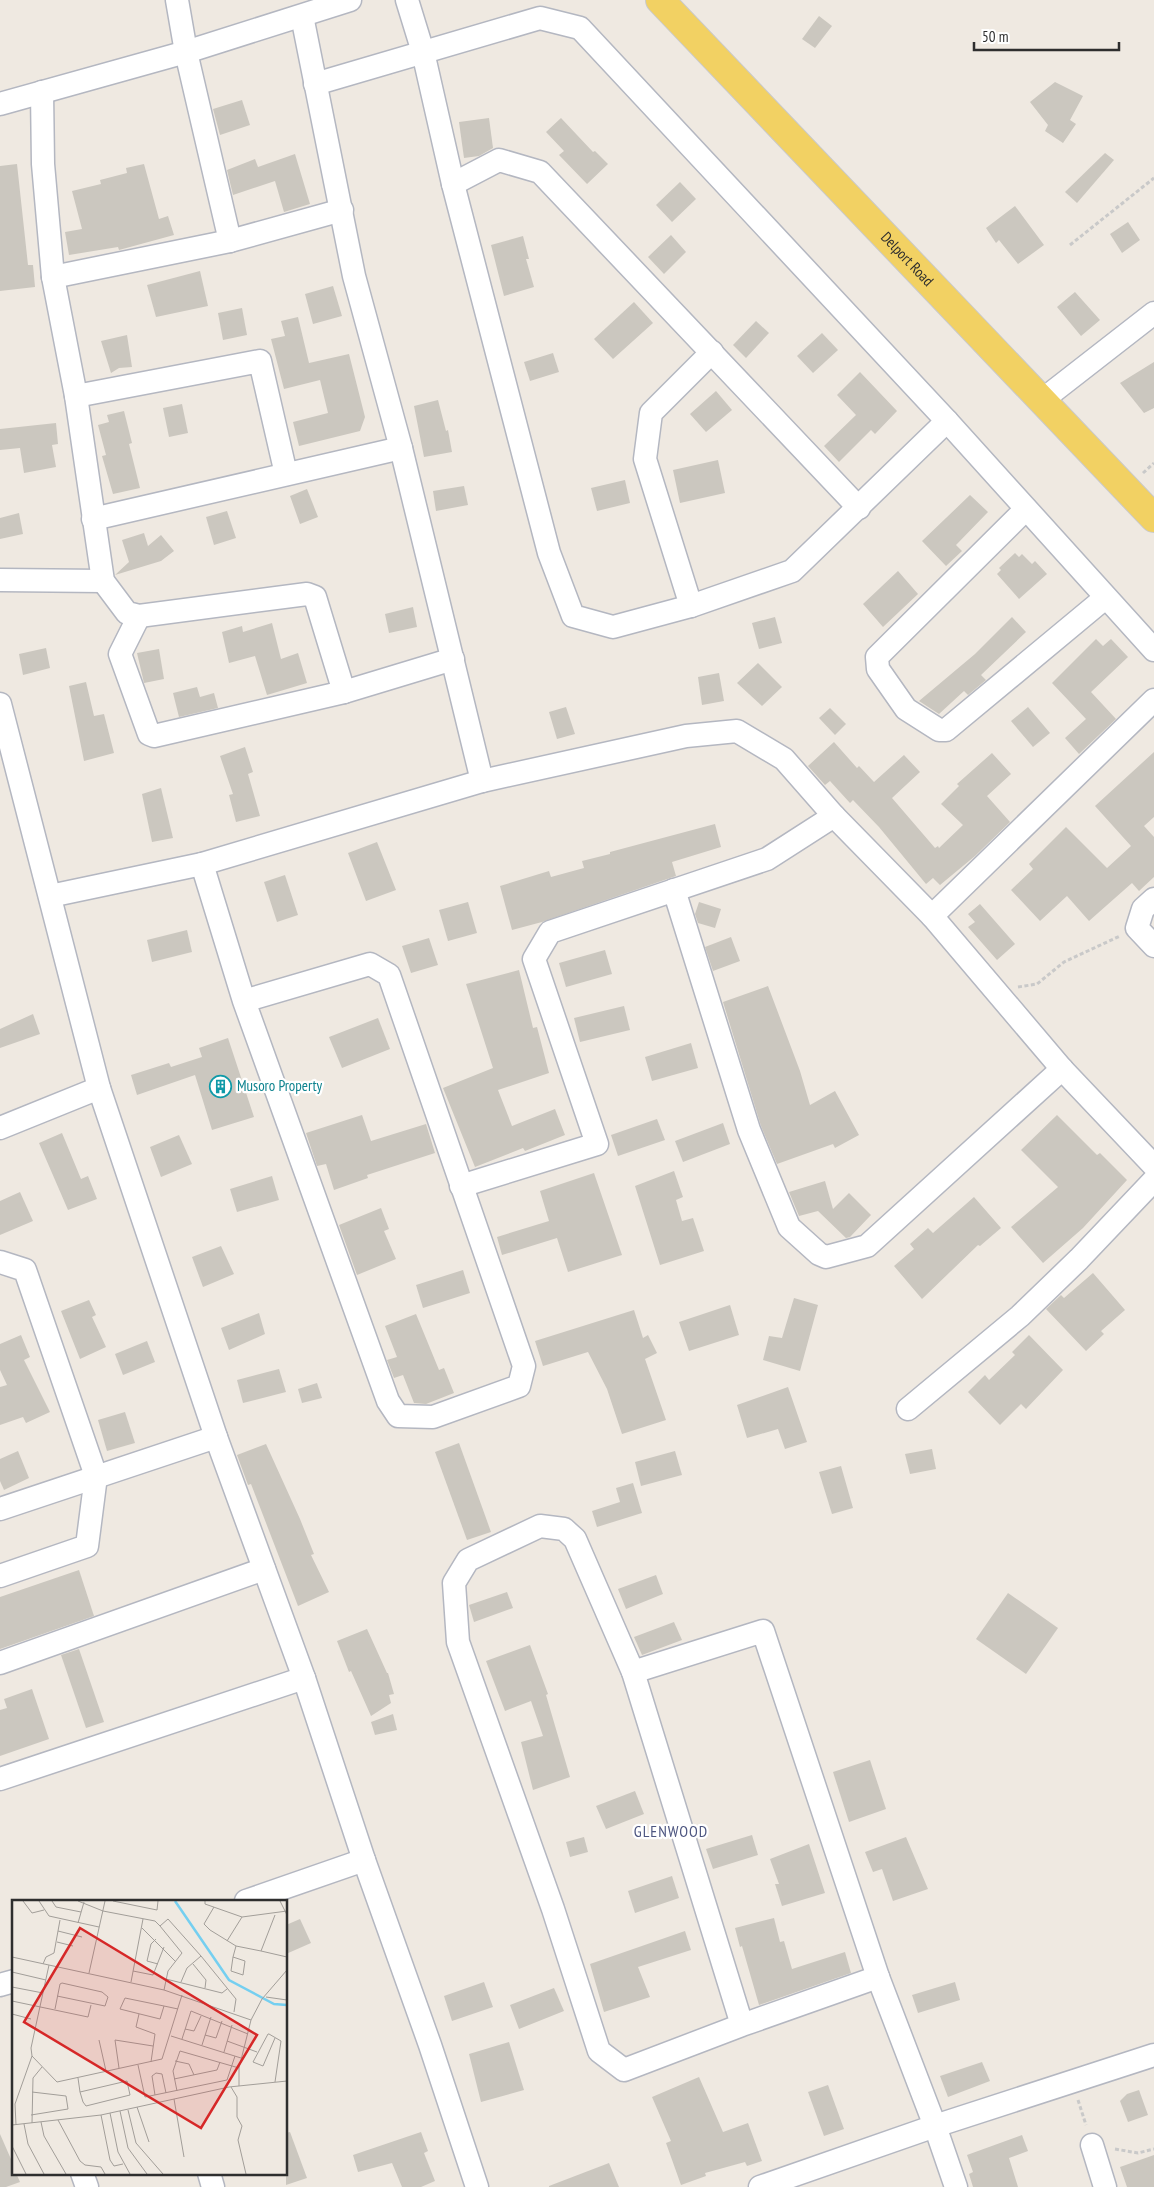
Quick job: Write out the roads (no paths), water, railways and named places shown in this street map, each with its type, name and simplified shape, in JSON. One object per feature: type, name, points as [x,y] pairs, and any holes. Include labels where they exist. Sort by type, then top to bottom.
[{"type":"main road","name":"Delport Road","points":[[660,0],[1154,518]]},
{"type":"street","points":[[177,0],[186,52],[230,241]]},
{"type":"street","points":[[0,104],[186,52],[350,0]]},
{"type":"street","points":[[407,0],[423,52],[453,184],[549,553],[573,616],[613,627],[691,606],[792,571],[947,421]]},
{"type":"street","points":[[302,16],[354,276],[401,448],[482,781]]},
{"type":"street","points":[[315,84],[540,18],[580,28],[947,421],[1154,650]]},
{"type":"street","points":[[42,92],[43,164],[53,277],[76,396],[103,581],[127,613],[139,616],[307,594],[315,597],[344,692]]},
{"type":"street","points":[[453,184],[499,160],[540,172],[859,508]]},
{"type":"street","points":[[53,277],[230,241],[342,210]]},
{"type":"street","points":[[1041,401],[1154,313]]},
{"type":"street","points":[[691,606],[645,459],[651,413],[712,352]]},
{"type":"street","points":[[76,396],[260,361],[286,474]]},
{"type":"street","points":[[93,519],[401,448]]},
{"type":"street","points":[[1026,509],[877,657],[878,668],[906,709],[939,730],[946,730],[1105,598]]},
{"type":"street","points":[[0,580],[103,581]]},
{"type":"street","points":[[139,616],[120,654],[149,734],[154,736],[344,692],[453,659]]},
{"type":"street","points":[[932,916],[1154,700]]},
{"type":"street","points":[[0,704],[99,1088],[216,1437],[304,1678],[364,1860],[430,2045],[477,2187]]},
{"type":"street","points":[[50,896],[202,864],[482,781],[686,736],[736,731],[784,759],[834,816],[932,916],[1062,1069],[1154,1166]]},
{"type":"street","points":[[461,1186],[597,1144],[534,959],[550,932],[767,859],[834,816]]},
{"type":"street","points":[[202,864],[244,1001],[388,1401],[398,1416],[432,1417],[519,1386],[524,1366],[389,975],[370,964],[244,1001]]},
{"type":"street","points":[[674,890],[749,1130],[789,1227],[819,1254],[826,1257],[867,1246],[1062,1069]]},
{"type":"street","points":[[1154,899],[1143,909],[1137,928],[1154,946]]},
{"type":"street","points":[[0,1128],[99,1088]]},
{"type":"street","points":[[908,1409],[1020,1316],[1079,1259],[1154,1180]]},
{"type":"street","points":[[0,1262],[25,1270],[96,1476],[87,1546],[0,1576]]},
{"type":"street","points":[[0,1509],[216,1437]]},
{"type":"street","points":[[742,2025],[633,1672],[575,1539],[564,1529],[540,1526],[468,1560],[454,1583],[458,1642],[553,1909],[599,2051],[624,2070],[742,2025],[878,1977]]},
{"type":"street","points":[[0,1663],[264,1569]]},
{"type":"street","points":[[633,1672],[763,1631],[878,1977],[936,2126],[956,2187]]},
{"type":"street","points":[[0,1779],[304,1678]]},
{"type":"street","points":[[249,1900],[364,1860]]},
{"type":"street","points":[[0,1985],[12,1981]]},
{"type":"street","points":[[760,2187],[793,2182],[936,2126],[1154,2055]]},
{"type":"street","points":[[1092,2145],[1105,2187]]},
{"type":"street","points":[[82,2174],[87,2187]]},
{"type":"street","points":[[209,2174],[213,2187]]},
{"type":"place","name":"Musoro Property","points":[[221,1086]]},
{"type":"district","name":"GLENWOOD","points":[[671,1831]]}]
